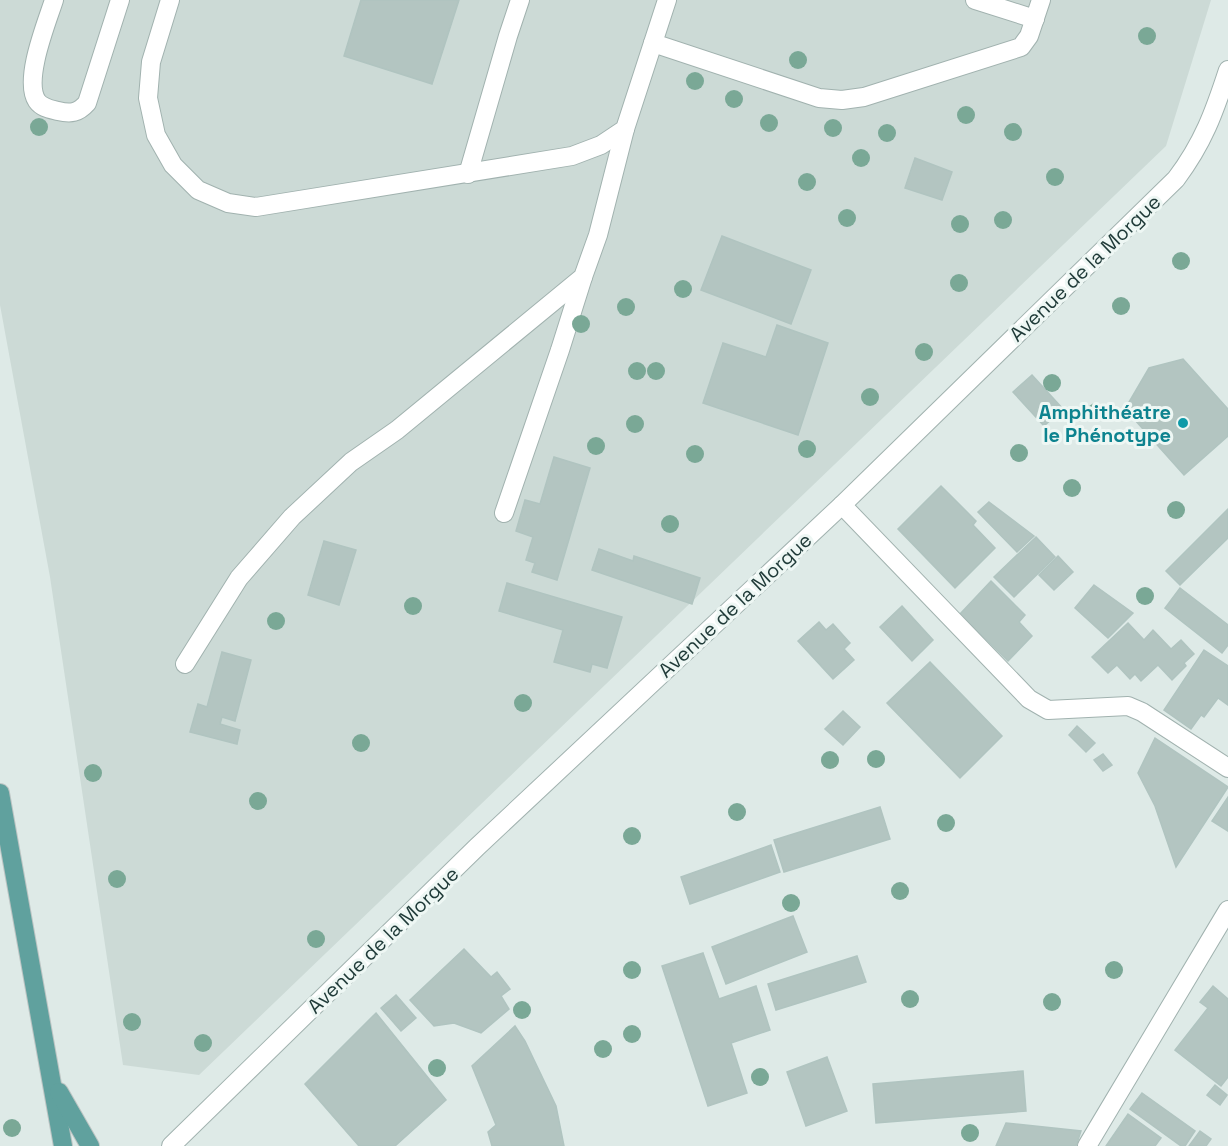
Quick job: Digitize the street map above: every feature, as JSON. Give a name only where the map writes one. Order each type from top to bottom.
[{"type":"main road","points":[[0,792],[63,1146]]},
{"type":"main road","points":[[52,1080],[90,1146]]},
{"type":"street","points":[[54,0],[35,60],[34,94],[43,107],[69,114],[81,109],[87,103],[120,0]]},
{"type":"street","points":[[170,0],[151,62],[148,98],[156,135],[173,165],[198,190],[228,203],[256,207],[572,156],[601,146],[625,129]]},
{"type":"street","points":[[468,174],[520,0]]},
{"type":"street","points":[[504,513],[601,224],[625,129],[667,0]]},
{"type":"street","points":[[975,0],[1035,20]]},
{"type":"street","points":[[653,43],[819,98],[842,100],[864,97],[1022,47],[1029,36],[1041,0]]},
{"type":"street","name":"Avenue de la Morgue","points":[[171,1146],[477,847],[842,505],[1176,179],[1194,154],[1203,136],[1228,70]]},
{"type":"street","points":[[185,664],[239,578],[292,517],[351,462],[413,417],[583,277]]},
{"type":"street","points":[[842,505],[1029,699],[1048,710],[1128,706],[1142,712],[1228,768]]},
{"type":"street","points":[[1087,1146],[1228,910]]},
{"type":"street","name":"Avenue de la Morgue","points":[[191,1146],[206,1114]]},
{"type":"shaded area","points":[[0,0],[1211,0],[1166,146],[199,1075],[123,1065],[50,577],[0,305]]},
{"type":"building","points":[[361,0],[459,0],[432,84],[344,56]]},
{"type":"building","points":[[915,158],[952,172],[942,200],[905,188]]},
{"type":"building","points":[[722,236],[811,270],[791,324],[701,290]]},
{"type":"building","points":[[777,325],[828,343],[798,435],[703,403],[723,343],[766,357]]},
{"type":"building","name":"Amphithéatre le Phénotype","points":[[1183,359],[1228,409],[1228,436],[1184,475],[1125,409],[1149,368]]},
{"type":"building","points":[[1032,375],[1063,409],[1044,426],[1013,392]]},
{"type":"building","points":[[554,457],[590,468],[557,580],[532,572],[535,563],[526,560],[533,537],[516,531],[525,500],[540,504]]},
{"type":"building","points":[[941,486],[976,521],[973,525],[995,548],[955,588],[898,529]]},
{"type":"building","points":[[989,502],[1034,536],[1017,552],[978,512]]},
{"type":"building","points":[[1228,509],[1228,538],[1180,585],[1166,571]]},
{"type":"building","points":[[1036,537],[1055,557],[1014,597],[994,577]]},
{"type":"building","points":[[324,541],[356,550],[339,605],[308,595]]},
{"type":"building","points":[[599,549],[633,561],[634,556],[700,578],[692,604],[592,570]]},
{"type":"building","points":[[1058,556],[1073,572],[1054,590],[1039,575]]},
{"type":"building","points":[[991,581],[1025,615],[1019,622],[1032,636],[1008,661],[960,614]]},
{"type":"building","points":[[507,583],[622,617],[607,668],[592,664],[590,672],[554,662],[563,630],[499,611]]},
{"type":"building","points":[[1094,585],[1133,613],[1108,638],[1075,608]]},
{"type":"building","points":[[1180,588],[1228,625],[1228,645],[1222,653],[1165,608]]},
{"type":"building","points":[[902,606],[933,640],[912,661],[880,627]]},
{"type":"building","points":[[819,622],[826,630],[833,624],[850,643],[844,649],[854,660],[833,679],[798,641]]},
{"type":"building","points":[[1128,623],[1144,640],[1153,630],[1171,649],[1181,640],[1194,654],[1184,663],[1186,666],[1172,680],[1158,665],[1141,681],[1135,674],[1130,679],[1117,665],[1108,673],[1092,657]]},
{"type":"building","points":[[1204,650],[1228,666],[1228,705],[1218,698],[1204,717],[1201,715],[1191,729],[1164,710]]},
{"type":"building","points":[[222,652],[251,660],[235,721],[222,717],[220,724],[240,730],[237,744],[190,732],[198,704],[207,707]]},
{"type":"building","points":[[930,662],[1002,736],[960,778],[887,703]]},
{"type":"building","points":[[843,711],[860,727],[843,745],[825,729]]},
{"type":"building","points":[[1077,726],[1095,743],[1086,752],[1069,735]]},
{"type":"building","points":[[1155,738],[1228,787],[1176,867],[1155,806],[1138,773]]},
{"type":"building","points":[[1103,754],[1112,765],[1103,771],[1094,760]]},
{"type":"building","points":[[1228,797],[1228,831],[1212,821]]},
{"type":"building","points":[[880,807],[890,839],[784,872],[774,840]]},
{"type":"building","points":[[771,845],[780,872],[690,904],[681,877]]},
{"type":"building","points":[[793,916],[807,952],[726,984],[712,947]]},
{"type":"building","points":[[464,949],[491,977],[497,972],[510,989],[501,996],[509,1009],[481,1033],[454,1023],[434,1026],[410,1000]]},
{"type":"building","points":[[703,953],[719,999],[756,986],[770,1030],[731,1043],[747,1093],[708,1106],[662,966]]},
{"type":"building","points":[[857,956],[866,982],[776,1010],[768,984]]},
{"type":"building","points":[[1213,986],[1228,999],[1228,1077],[1221,1086],[1175,1050],[1208,1008],[1200,1002]]},
{"type":"building","points":[[396,995],[416,1018],[401,1031],[381,1008]]},
{"type":"building","points":[[376,1013],[446,1100],[395,1146],[359,1146],[305,1084]]},
{"type":"building","points":[[515,1026],[525,1041],[556,1106],[564,1146],[492,1146],[488,1132],[496,1125],[472,1066]]},
{"type":"building","points":[[827,1057],[847,1111],[806,1126],[787,1072]]},
{"type":"building","points":[[1023,1071],[1026,1111],[876,1123],[873,1084]]},
{"type":"building","points":[[1215,1085],[1227,1095],[1220,1105],[1207,1095]]},
{"type":"building","points":[[1142,1093],[1195,1131],[1185,1146],[1181,1146],[1130,1109]]},
{"type":"building","points":[[1128,1114],[1161,1138],[1155,1146],[1106,1146]]},
{"type":"building","points":[[1006,1123],[1081,1131],[1076,1146],[996,1146]]},
{"type":"building","points":[[1200,1131],[1211,1139],[1206,1146],[1189,1146]]},
{"type":"place","name":"Amphithéatre le Phénotype","points":[[1183,423]]}]
